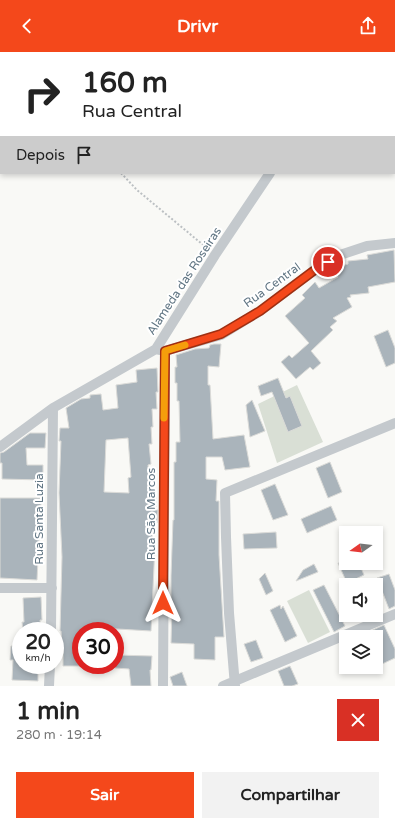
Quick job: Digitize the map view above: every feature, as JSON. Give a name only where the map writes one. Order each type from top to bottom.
[{"type":"street","name":"Alameda das Roseiras","points":[[0,447],[53,408],[161,350],[215,255],[269,174]]},
{"type":"street","name":"Rua Central","points":[[161,350],[221,334],[260,311],[316,269],[340,254],[367,246],[395,243]]},
{"type":"street","name":"Rua São Marcos","points":[[161,350],[163,686]]},
{"type":"street","name":"Rua Santa Luzia","points":[[51,622],[53,408]]},
{"type":"street","points":[[235,683],[229,613],[225,493],[395,423]]},
{"type":"street","points":[[0,588],[52,588]]},
{"type":"street","points":[[223,686],[235,683],[395,614]]},
{"type":"street","points":[[49,686],[50,674]]},
{"type":"path","points":[[122,174],[137,190],[215,255]]},
{"type":"shaded area","points":[[297,385],[323,442],[277,463],[258,404]]},
{"type":"shaded area","points":[[309,590],[330,632],[308,643],[287,601]]},
{"type":"building","points":[[394,250],[395,282],[368,287],[369,293],[350,295],[351,297],[347,298],[352,307],[333,318],[337,321],[330,327],[333,330],[311,351],[321,363],[313,370],[310,367],[296,379],[281,362],[289,355],[292,358],[309,343],[285,316],[305,298],[302,295],[315,282],[319,288],[338,277],[334,268],[348,264],[348,261],[368,259],[367,255]]},
{"type":"building","points":[[388,330],[395,348],[395,363],[386,367],[374,336]]},
{"type":"building","points":[[221,344],[219,367],[208,366],[208,385],[210,385],[213,439],[244,435],[250,467],[225,470],[222,457],[206,457],[206,479],[217,480],[216,501],[219,501],[219,555],[224,637],[215,637],[215,660],[194,659],[194,644],[171,643],[174,462],[176,462],[176,442],[180,442],[179,401],[177,401],[177,383],[175,383],[175,367],[177,367],[176,355],[195,349],[209,348],[210,345]]},
{"type":"building","points":[[157,368],[157,409],[152,409],[152,444],[149,444],[151,464],[148,465],[150,494],[156,495],[156,510],[158,510],[157,523],[153,523],[152,545],[155,545],[151,631],[124,629],[124,622],[72,622],[72,666],[64,666],[64,622],[60,622],[62,557],[59,493],[60,428],[69,428],[66,408],[81,399],[90,398],[90,395],[101,394],[103,410],[118,408],[116,385],[137,382],[136,370]],"holes":[[[128,438],[131,477],[128,478],[129,493],[104,492],[106,440]]]},
{"type":"building","points":[[278,378],[286,398],[290,396],[302,426],[288,432],[272,392],[261,396],[258,386]]},
{"type":"building","points":[[252,400],[265,431],[250,437],[246,405]]},
{"type":"building","points":[[30,433],[46,433],[45,448],[26,448],[27,465],[43,465],[43,480],[2,479],[2,463],[0,463],[0,453],[4,452]]},
{"type":"building","points":[[330,462],[342,492],[328,498],[316,468]]},
{"type":"building","points":[[275,484],[288,515],[273,520],[261,490]]},
{"type":"building","points":[[0,498],[41,498],[41,513],[38,513],[39,539],[37,580],[0,578]]},
{"type":"building","points":[[331,506],[337,520],[307,533],[301,519]]},
{"type":"building","points":[[276,532],[277,548],[244,549],[243,534]]},
{"type":"building","points":[[314,564],[318,572],[296,581],[303,570]]},
{"type":"building","points":[[341,570],[362,570],[364,575],[358,578],[345,578]]},
{"type":"building","points":[[265,573],[273,591],[266,595],[259,579]]},
{"type":"building","points":[[389,574],[395,590],[395,606],[389,609],[383,594],[383,578],[377,578]]},
{"type":"building","points":[[324,585],[339,614],[339,622],[343,622],[345,626],[334,632],[313,590]]},
{"type":"building","points":[[41,597],[42,620],[40,620],[40,622],[24,622],[23,598]]},
{"type":"building","points":[[280,605],[281,609],[283,606],[297,636],[285,642],[270,610]]},
{"type":"building","points":[[384,625],[395,649],[395,658],[383,664],[383,630],[373,630]]},
{"type":"building","points":[[256,640],[263,658],[251,662],[244,644]]},
{"type":"building","points":[[11,646],[12,646],[12,660],[10,660]]},
{"type":"building","points":[[124,655],[152,656],[150,670],[151,686],[131,686],[129,669],[124,669]]},
{"type":"building","points":[[290,666],[298,684],[284,686],[278,671]]},
{"type":"building","points":[[182,672],[187,686],[173,686],[170,677]]},
{"type":"building","points":[[12,674],[38,674],[38,681],[12,680]]},
{"type":"slow traffic","points":[[164,418],[165,351],[185,345]]},
{"type":"route","points":[[163,603],[165,351],[221,334],[260,311],[316,269],[328,262]]}]
